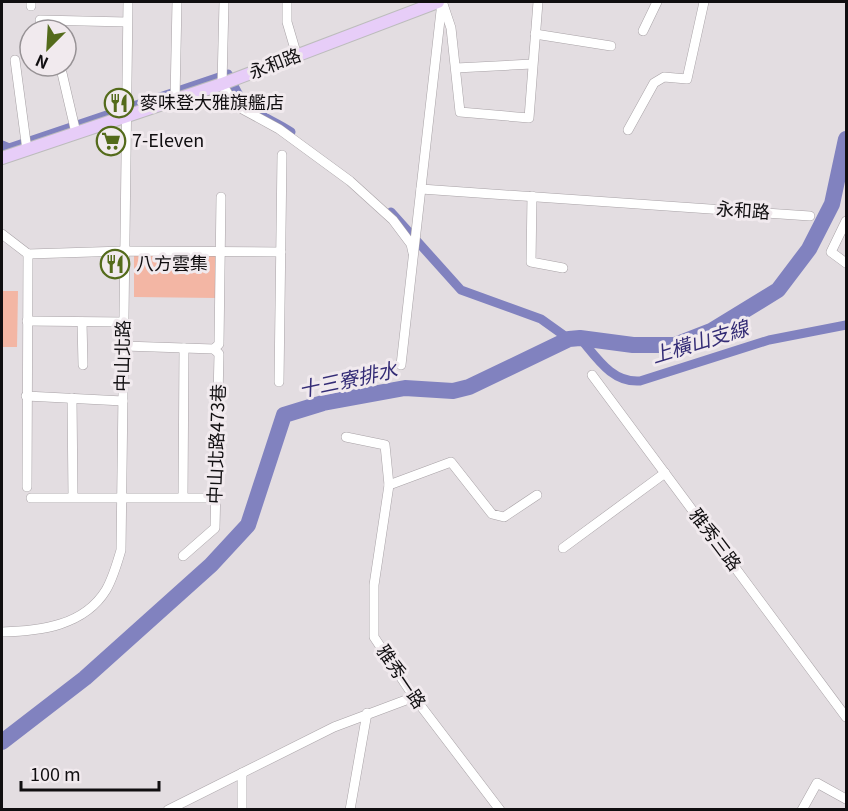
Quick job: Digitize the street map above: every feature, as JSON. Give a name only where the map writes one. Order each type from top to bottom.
[{"type":"main road","name":"永和路","points":[[2,158],[222,84],[441,2]]},
{"type":"street","name":"中山北路","points":[[2,632],[30,632],[67,623],[89,609],[105,591],[121,550],[128,2]]},
{"type":"street","points":[[175,99],[177,2]]},
{"type":"street","points":[[224,2],[222,84],[234,105],[279,129],[350,182],[393,219],[411,244],[414,255]]},
{"type":"street","points":[[288,2],[287,22],[297,56]]},
{"type":"street","points":[[441,2],[451,28],[460,112],[529,118],[538,2]]},
{"type":"street","points":[[401,365],[441,2]]},
{"type":"street","points":[[643,31],[657,2]]},
{"type":"street","points":[[628,130],[654,83],[664,77],[687,79],[704,2]]},
{"type":"street","points":[[78,21],[127,22]]},
{"type":"street","points":[[535,34],[611,46]]},
{"type":"street","points":[[15,60],[27,149]]},
{"type":"street","points":[[456,69],[532,64]]},
{"type":"street","points":[[63,78],[76,133]]},
{"type":"street","points":[[279,382],[282,155]]},
{"type":"street","name":"永和路","points":[[421,189],[810,216]]},
{"type":"street","points":[[532,196],[531,262],[563,268]]},
{"type":"street","name":"中山北路473巷","points":[[183,556],[215,528],[219,354],[214,349],[219,344],[220,197]]},
{"type":"street","points":[[846,220],[831,252],[846,263]]},
{"type":"street","points":[[2,234],[28,254],[124,251],[281,252]]},
{"type":"street","points":[[27,487],[28,254]]},
{"type":"street","points":[[27,321],[123,322]]},
{"type":"street","points":[[82,321],[83,365]]},
{"type":"street","points":[[124,346],[214,349]]},
{"type":"street","name":"中山北路473巷","points":[[183,497],[184,348]]},
{"type":"street","name":"雅秀三路","points":[[592,375],[842,703],[846,717]]},
{"type":"street","points":[[26,396],[123,401]]},
{"type":"street","points":[[72,398],[73,497]]},
{"type":"street","name":"雅秀一路","points":[[346,437],[385,445],[389,485],[374,585],[374,637],[414,697],[500,810]]},
{"type":"street","points":[[389,485],[451,462],[492,514],[504,517],[537,495]]},
{"type":"street","points":[[563,548],[665,473]]},
{"type":"street","points":[[30,498],[122,496],[215,498]]},
{"type":"street","points":[[168,810],[334,727],[414,697]]},
{"type":"street","points":[[350,810],[367,713]]},
{"type":"street","points":[[242,772],[242,810]]},
{"type":"street","points":[[802,810],[817,783],[846,799]]},
{"type":"shaded area","points":[[134,255],[216,256],[216,298],[134,297]]},
{"type":"shaded area","points":[[2,291],[18,291],[17,347],[2,347]]},
{"type":"waterway","points":[[2,145],[9,148],[228,74],[247,105],[291,132]]},
{"type":"waterway","name":"十三寮排水","points":[[2,742],[85,678],[211,565],[248,525],[284,415],[323,403],[405,388],[453,391],[469,387],[569,339],[580,338],[633,345],[675,345],[711,331],[778,290],[809,249],[832,204],[846,139]]},
{"type":"waterway","points":[[391,212],[461,290],[541,319],[569,339]]},
{"type":"waterway","name":"上橫山支線","points":[[580,338],[613,374],[630,381],[640,381],[769,340],[846,325]]},
{"type":"place","name":"麥味登大雅旗艦店","points":[[119,103]]},
{"type":"place","name":"7-Eleven","points":[[111,141]]},
{"type":"place","name":"八方雲集","points":[[115,264]]}]
